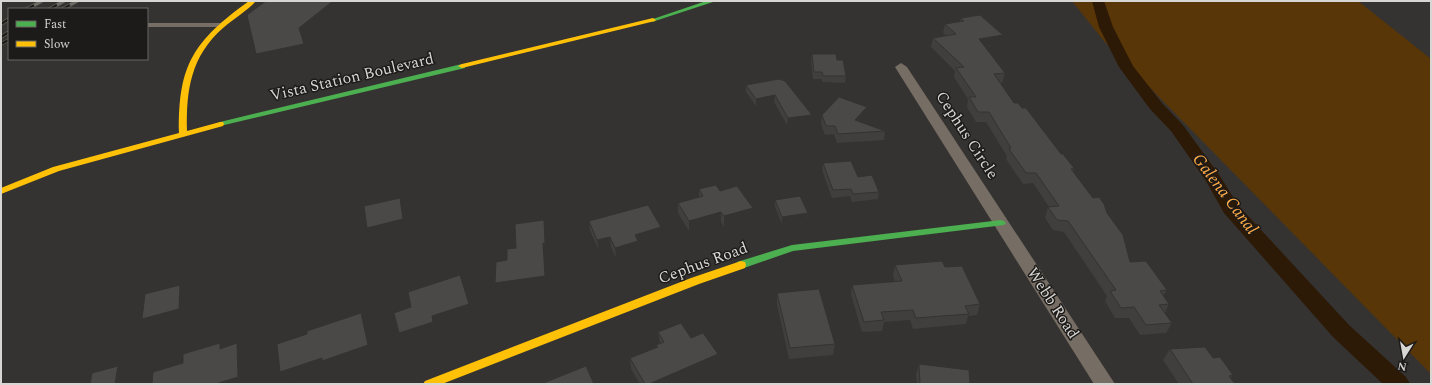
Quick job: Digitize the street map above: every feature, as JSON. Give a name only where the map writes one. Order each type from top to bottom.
[{"type":"street","points":[[182,133],[182,117],[187,78],[197,53],[222,25],[252,1]]},
{"type":"street","name":"Vista Station Boulevard","points":[[1,191],[56,169],[182,133],[644,23],[713,1]]},
{"type":"street","name":"Cephus Circle","points":[[901,67],[1001,223]]},
{"type":"street","name":"Cephus Road","points":[[429,384],[696,281],[792,248],[1001,223]]},
{"type":"street","name":"Webb Road","points":[[1001,223],[1105,384]]},
{"type":"lane","points":[[148,25],[222,25]]},
{"type":"shaded area","points":[[1072,1],[1358,1],[1431,59],[1431,374],[1104,41]]},
{"type":"building","points":[[266,1],[333,1],[299,28],[304,44],[256,54],[247,15]]},
{"type":"building","points":[[980,15],[1003,35],[979,39],[1005,73],[994,74],[1014,103],[1018,103],[1022,108],[1026,108],[1061,154],[1063,154],[1074,168],[1071,169],[1093,198],[1099,197],[1104,204],[1107,213],[1123,235],[1130,262],[1146,261],[1167,290],[1160,291],[1169,304],[1159,305],[1172,323],[1146,325],[1134,307],[1121,308],[1110,291],[1116,290],[1068,221],[1057,220],[1048,207],[1059,206],[1036,173],[1026,173],[1009,149],[1011,148],[989,112],[978,112],[969,97],[976,97],[956,68],[964,67],[933,38],[956,34],[945,24],[964,21],[961,18]]},
{"type":"building","points":[[812,54],[836,54],[837,60],[843,60],[846,76],[823,76],[822,72],[814,72]]},
{"type":"building","points":[[779,79],[785,81],[812,115],[788,118],[775,95],[756,99],[746,85]]},
{"type":"building","points":[[839,97],[867,107],[855,120],[885,131],[838,134],[835,126],[826,126],[822,115]]},
{"type":"building","points":[[851,161],[858,177],[872,175],[879,192],[853,194],[851,189],[833,190],[823,163]]},
{"type":"building","points":[[716,185],[720,191],[737,186],[753,208],[724,216],[721,212],[689,221],[678,203],[703,196],[699,189]]},
{"type":"building","points":[[800,196],[808,213],[782,217],[775,200]]},
{"type":"building","points":[[400,198],[403,219],[367,228],[364,206]]},
{"type":"building","points":[[648,205],[661,227],[635,235],[638,241],[615,248],[610,237],[597,240],[589,221]]},
{"type":"building","points":[[544,220],[545,243],[543,243],[545,276],[495,283],[496,262],[507,260],[507,249],[516,248],[515,224]]},
{"type":"building","points":[[942,261],[945,267],[962,266],[980,304],[965,306],[969,314],[916,318],[913,310],[881,312],[884,320],[864,322],[852,285],[902,281],[895,265]]},
{"type":"building","points":[[460,275],[469,304],[432,316],[433,322],[399,333],[394,313],[411,307],[408,292]]},
{"type":"building","points":[[180,285],[179,309],[142,319],[145,294]]},
{"type":"building","points":[[819,289],[835,344],[790,348],[777,293]]},
{"type":"building","points":[[361,313],[368,345],[322,361],[322,358],[280,372],[277,344],[307,334],[307,331]]},
{"type":"building","points":[[681,323],[691,338],[703,333],[718,354],[649,384],[645,384],[630,358],[658,347],[656,345],[664,342],[658,332]]},
{"type":"building","points":[[220,343],[220,349],[237,343],[238,377],[215,384],[152,384],[153,372],[183,363],[183,354]]},
{"type":"building","points":[[1205,347],[1213,358],[1220,357],[1233,375],[1229,376],[1235,384],[1193,384],[1170,349]]},
{"type":"building","points":[[919,364],[969,370],[970,384],[920,384]]},
{"type":"building","points":[[118,366],[115,384],[90,384],[92,373]]},
{"type":"building","points":[[586,366],[594,384],[541,384]]},
{"type":"waterway","name":"Galena Canal","points":[[1098,1],[1106,27],[1126,67],[1156,106],[1177,128],[1214,180],[1231,209],[1341,331],[1398,384]]},
{"type":"railway","points":[[29,8],[42,1]]},
{"type":"railway","points":[[52,8],[64,1]]},
{"type":"railway","points":[[65,8],[77,1]]},
{"type":"railway","points":[[1,24],[8,20]]},
{"type":"railway","points":[[1,37],[8,33]]},
{"type":"railway","points":[[1,44],[8,40]]},
{"type":"traffic: fast","points":[[653,20],[713,1]]},
{"type":"traffic: fast","points":[[220,124],[462,66]]},
{"type":"traffic: fast","points":[[741,265],[792,248],[1001,223]]},
{"type":"traffic: slow","points":[[183,133],[185,89],[189,71],[196,56],[219,28],[253,1]]},
{"type":"traffic: slow","points":[[462,66],[653,20]]},
{"type":"traffic: slow","points":[[1,191],[56,169],[220,124]]},
{"type":"traffic: slow","points":[[429,384],[695,281],[741,265]]}]
